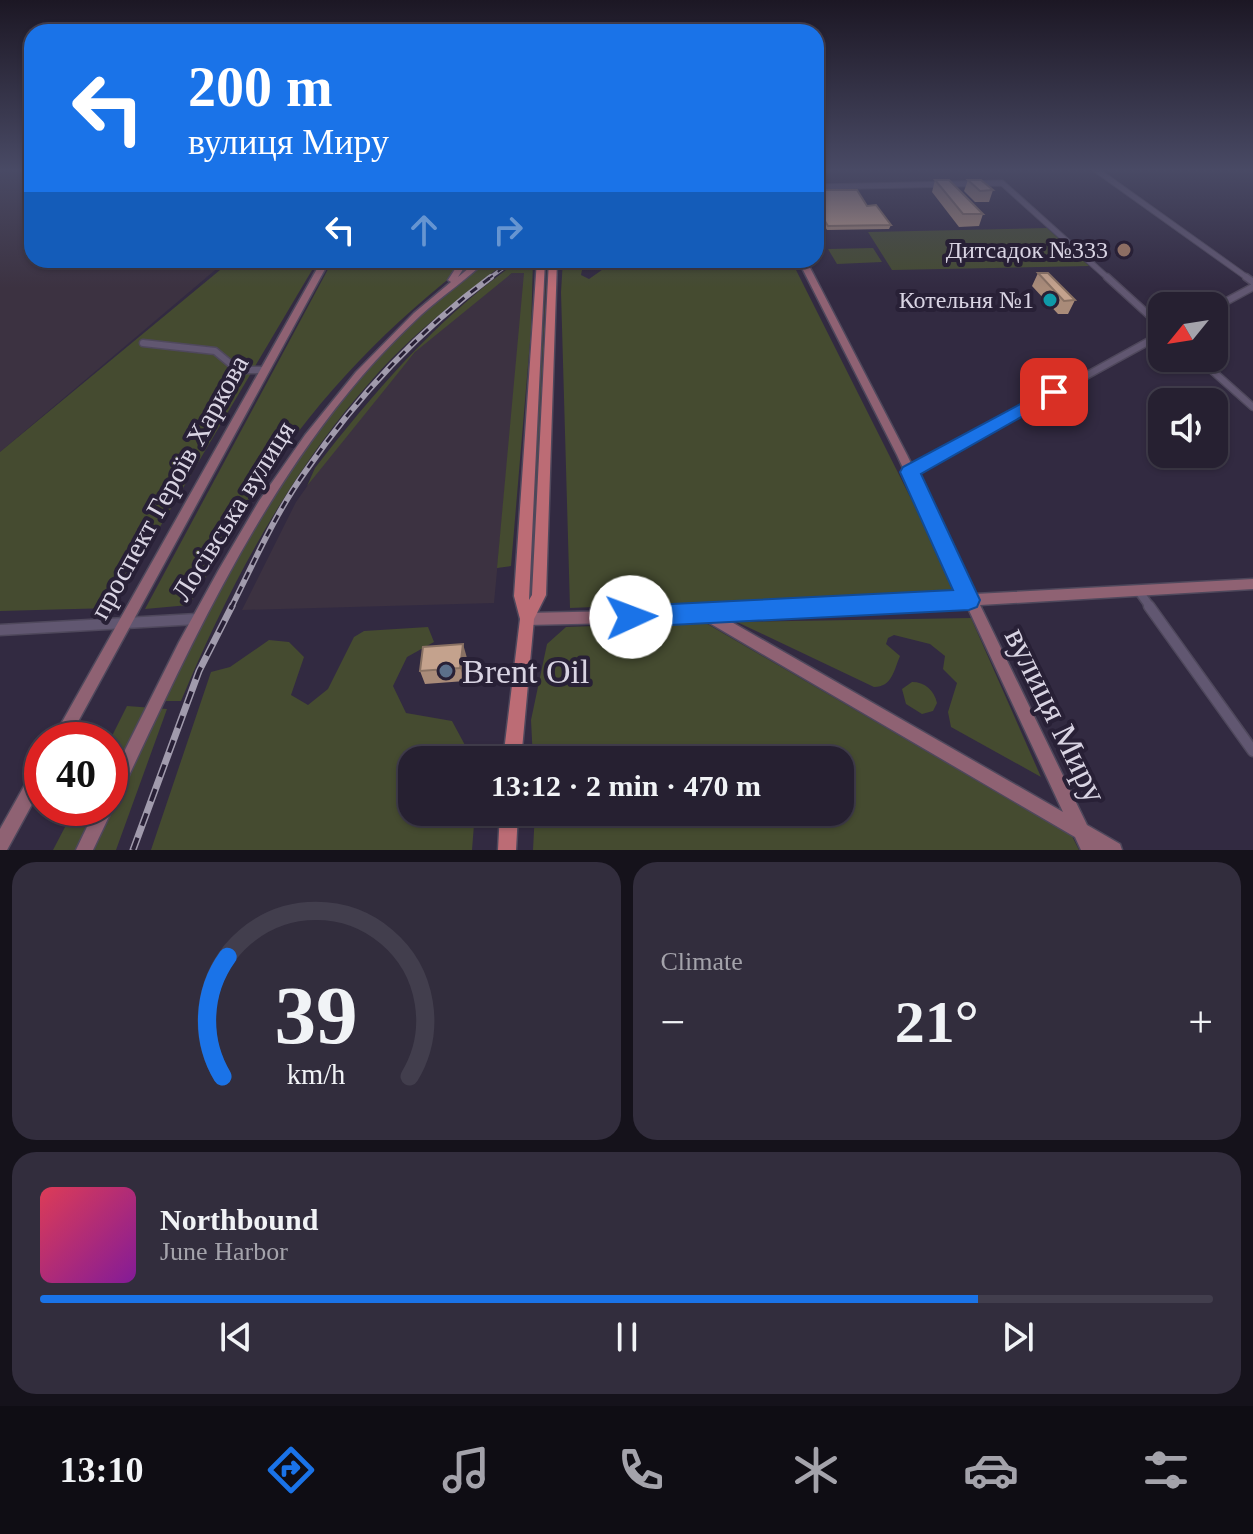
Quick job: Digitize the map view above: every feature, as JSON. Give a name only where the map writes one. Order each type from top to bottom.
[{"type":"main road","points":[[513,746],[527,619],[539,595],[545,285],[542,268]]},
{"type":"main road","points":[[527,619],[521,596],[545,285],[550,268]]},
{"type":"main road","points":[[507,850],[508,826]]},
{"type":"street","points":[[1031,209],[1148,314]]},
{"type":"street","points":[[1149,209],[1253,285],[1228,300]]},
{"type":"street","name":"проспект Героїв Харкова","points":[[70,722],[322,268]]},
{"type":"street","points":[[449,285],[460,268]]},
{"type":"street","points":[[449,285],[472,268]]},
{"type":"street","name":"вулиця Миру","points":[[806,268],[910,472],[1090,850]]},
{"type":"street","name":"Лосівська вулиця","points":[[128,760],[197,619],[250,523],[298,448],[349,383],[449,285]]},
{"type":"street","points":[[910,472],[1148,342]]},
{"type":"street","points":[[143,343],[215,351],[222,354],[232,368],[240,371],[266,370]]},
{"type":"street","points":[[1214,372],[1253,407]]},
{"type":"street","points":[[527,619],[708,615],[1253,584]]},
{"type":"street","points":[[1137,589],[1253,751]]},
{"type":"street","points":[[708,615],[1114,850]]},
{"type":"street","points":[[0,630],[197,619]]},
{"type":"street","points":[[0,845],[24,803]]},
{"type":"street","points":[[84,850],[96,826]]},
{"type":"shaded area","points":[[0,209],[24,209],[24,268],[218,268],[0,452]]},
{"type":"shaded area","points":[[512,273],[525,273],[494,603],[242,610],[296,502],[349,427],[433,332]]},
{"type":"green space","points":[[1047,228],[1089,266],[892,270],[868,232]]},
{"type":"green space","points":[[873,248],[882,262],[837,264],[828,249]]},
{"type":"green space","points":[[313,268],[112,608],[0,611],[0,452],[220,270]]},
{"type":"green space","points":[[329,268],[463,268],[386,334],[333,389],[264,480],[189,605],[145,609]]},
{"type":"green space","points":[[475,268],[499,268],[403,347],[341,417],[313,454],[263,533],[219,616],[181,701],[165,701],[193,635],[307,437],[389,345],[440,296]]},
{"type":"green space","points":[[509,268],[533,268],[531,330],[511,566],[497,568],[524,273],[512,273],[415,352],[307,486],[315,468],[410,356]]},
{"type":"green space","points":[[547,268],[547,268],[532,590],[528,590]]},
{"type":"green space","points":[[562,268],[582,268],[581,275],[589,279],[605,268],[795,268],[958,592],[570,608]]},
{"type":"green space","points":[[971,618],[1041,777],[951,727],[948,712],[957,683],[943,669],[945,656],[930,644],[894,635],[888,638],[886,644],[900,656],[889,681],[874,687],[737,622]]},
{"type":"green space","points":[[704,622],[1072,836],[1079,850],[533,850],[534,826],[854,826],[854,746],[532,746],[531,720],[547,644],[566,627]]},
{"type":"green space","points":[[428,627],[434,642],[407,657],[393,686],[406,713],[452,721],[465,746],[398,746],[398,826],[474,826],[472,850],[151,850],[211,672],[230,667],[269,640],[289,642],[304,657],[291,695],[308,705],[328,689],[354,637],[364,631]]},
{"type":"green space","points":[[912,682],[921,683],[931,691],[937,703],[933,711],[922,714],[906,704],[902,689]]},
{"type":"green space","points":[[127,706],[167,709],[128,817],[128,722],[119,722]]},
{"type":"green space","points":[[66,826],[125,826],[116,850],[53,850]]},
{"type":"building","points":[[824,209],[879,209],[891,225],[828,226],[824,220]]},
{"type":"building","points":[[959,209],[978,209],[983,214],[963,214]]},
{"type":"building","points":[[1038,273],[1048,273],[1075,300],[1064,301]]},
{"type":"building","points":[[463,644],[460,668],[420,671],[423,647]]},
{"type":"railway","points":[[488,279],[503,268]]},
{"type":"railway","points":[[231,607],[284,504],[345,418],[414,343],[491,277]]},
{"type":"railway","points":[[133,850],[199,671],[231,607]]},
{"type":"place","name":"Дитсадок №333","points":[[1124,250]]},
{"type":"place","name":"Котельня №1","points":[[1050,300]]},
{"type":"place","name":"Brent Oil","points":[[446,671]]},
{"type":"route","points":[[631,617],[969,600],[910,472],[1054,392]]}]
